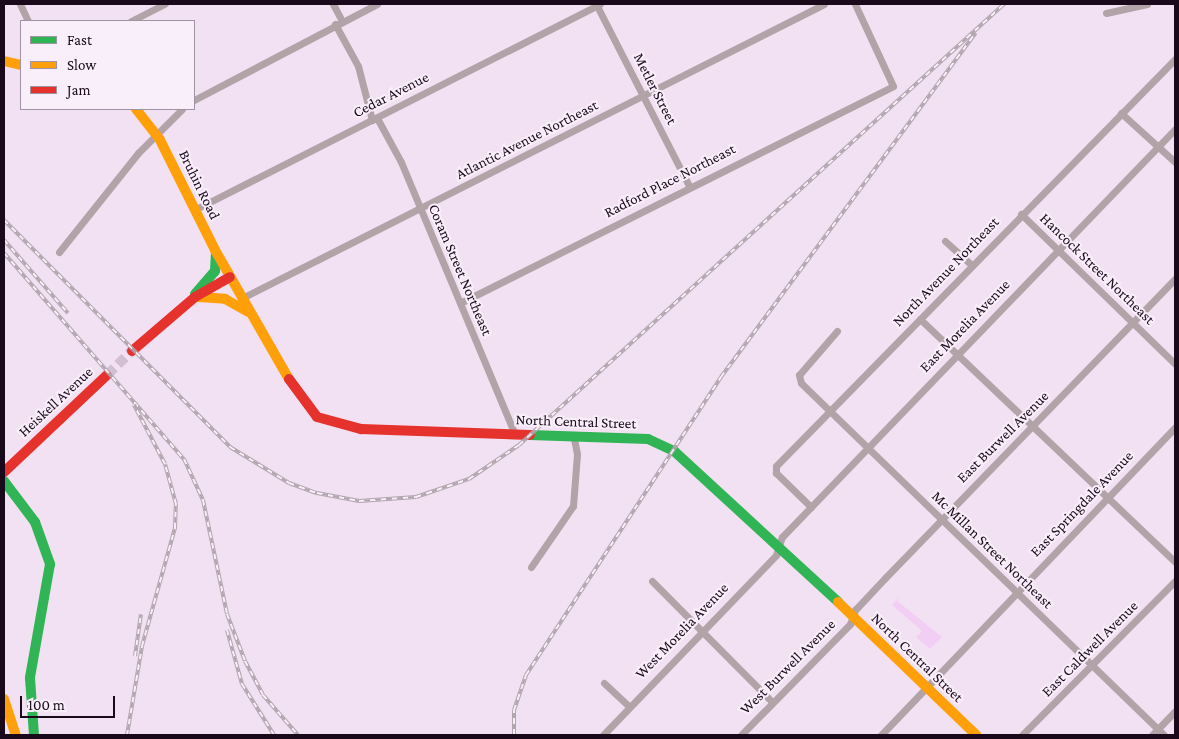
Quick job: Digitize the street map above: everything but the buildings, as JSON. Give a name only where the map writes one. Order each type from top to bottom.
[{"type":"main road","points":[[4,61],[20,65]]},
{"type":"main road","name":"Bruhin Road","points":[[137,110],[156,133],[230,277]]},
{"type":"main road","points":[[193,299],[215,271],[215,250]]},
{"type":"main road","points":[[132,351],[193,299],[230,277]]},
{"type":"main road","name":"North Central Street","points":[[230,277],[303,404],[324,421],[362,429],[515,434],[574,439],[648,439],[674,451],[780,545],[976,735]]},
{"type":"main road","points":[[193,299],[225,299],[252,315]]},
{"type":"main road","name":"Heiskell Avenue","points":[[4,472],[107,375]]},
{"type":"main road","points":[[4,481],[35,522],[50,564],[30,678],[34,735]]},
{"type":"main road","points":[[4,699],[16,735]]},
{"type":"street","points":[[20,4],[28,20]]},
{"type":"street","points":[[133,20],[165,4]]},
{"type":"street","name":"Coram Street Northeast","points":[[333,4],[339,23],[358,66],[374,119],[402,162],[420,211],[515,434]]},
{"type":"street","points":[[195,99],[377,4]]},
{"type":"street","name":"Metler Street","points":[[598,4],[689,186]]},
{"type":"street","name":"Cedar Avenue","points":[[194,210],[598,4]]},
{"type":"street","name":"Atlantic Avenue Northeast","points":[[242,298],[420,211],[824,4]]},
{"type":"street","name":"Radford Place Northeast","points":[[460,304],[689,186],[893,86],[855,4]]},
{"type":"street","points":[[1106,13],[1147,4]]},
{"type":"street","name":"North Avenue Northeast","points":[[811,507],[775,470],[920,318],[1175,58]]},
{"type":"street","points":[[59,252],[156,133],[181,110]]},
{"type":"street","points":[[1121,113],[1175,162]]},
{"type":"street","name":"East Morelia Avenue","points":[[780,545],[811,507],[1175,129]]},
{"type":"street","name":"Hancock Street Northeast","points":[[1021,214],[1175,364]]},
{"type":"street","points":[[945,241],[972,265]]},
{"type":"street","name":"East Burwell Avenue","points":[[853,617],[940,520],[1175,279]]},
{"type":"street","points":[[920,318],[1175,562]]},
{"type":"street","name":"Mc Millan Street Northeast","points":[[837,332],[799,375],[801,384],[1164,735]]},
{"type":"street","name":"East Springdale Avenue","points":[[881,735],[1175,427]]},
{"type":"street","points":[[531,566],[573,506],[577,454],[574,439]]},
{"type":"street","name":"West Morelia Avenue","points":[[602,735],[701,629],[776,555],[780,545]]},
{"type":"street","points":[[652,581],[772,702]]},
{"type":"street","name":"East Caldwell Avenue","points":[[1022,735],[1093,667],[1175,581]]},
{"type":"street","name":"West Burwell Avenue","points":[[741,735],[853,617]]},
{"type":"street","points":[[604,683],[630,706]]},
{"type":"street","points":[[1152,735],[1175,711]]},
{"type":"shaded area","points":[[900,596],[897,601],[942,637],[930,649],[916,637],[922,631],[892,605]]},
{"type":"tunnel","points":[[107,375],[132,351]]},
{"type":"railway","points":[[4,220],[230,447],[289,483],[317,493],[359,501],[416,497],[469,479],[519,445],[1004,4]]},
{"type":"railway","points":[[514,735],[514,710],[526,675],[721,377],[976,33]]},
{"type":"railway","points":[[4,240],[68,313]]},
{"type":"railway","points":[[4,253],[184,459],[203,500],[227,614],[245,661],[263,695],[298,735]]},
{"type":"railway","points":[[127,735],[142,646],[175,528],[176,504],[165,464],[134,405]]},
{"type":"railway","points":[[135,656],[141,614]]},
{"type":"railway","points":[[227,630],[242,684],[274,735]]},
{"type":"traffic: fast","points":[[195,294],[215,271],[216,254]]},
{"type":"traffic: fast","points":[[530,435],[648,439],[674,451],[838,602]]},
{"type":"traffic: fast","points":[[4,481],[35,522],[50,564],[30,678],[34,735]]},
{"type":"traffic: slow","points":[[4,61],[20,65]]},
{"type":"traffic: slow","points":[[137,110],[160,140],[215,250],[289,379]]},
{"type":"traffic: slow","points":[[199,297],[225,299],[248,312]]},
{"type":"traffic: slow","points":[[838,602],[976,735]]},
{"type":"traffic: slow","points":[[4,699],[16,735]]},
{"type":"traffic: jam","points":[[132,351],[195,297],[230,277]]},
{"type":"traffic: jam","points":[[4,472],[107,375]]},
{"type":"traffic: jam","points":[[289,379],[317,417],[361,429],[530,435]]}]
